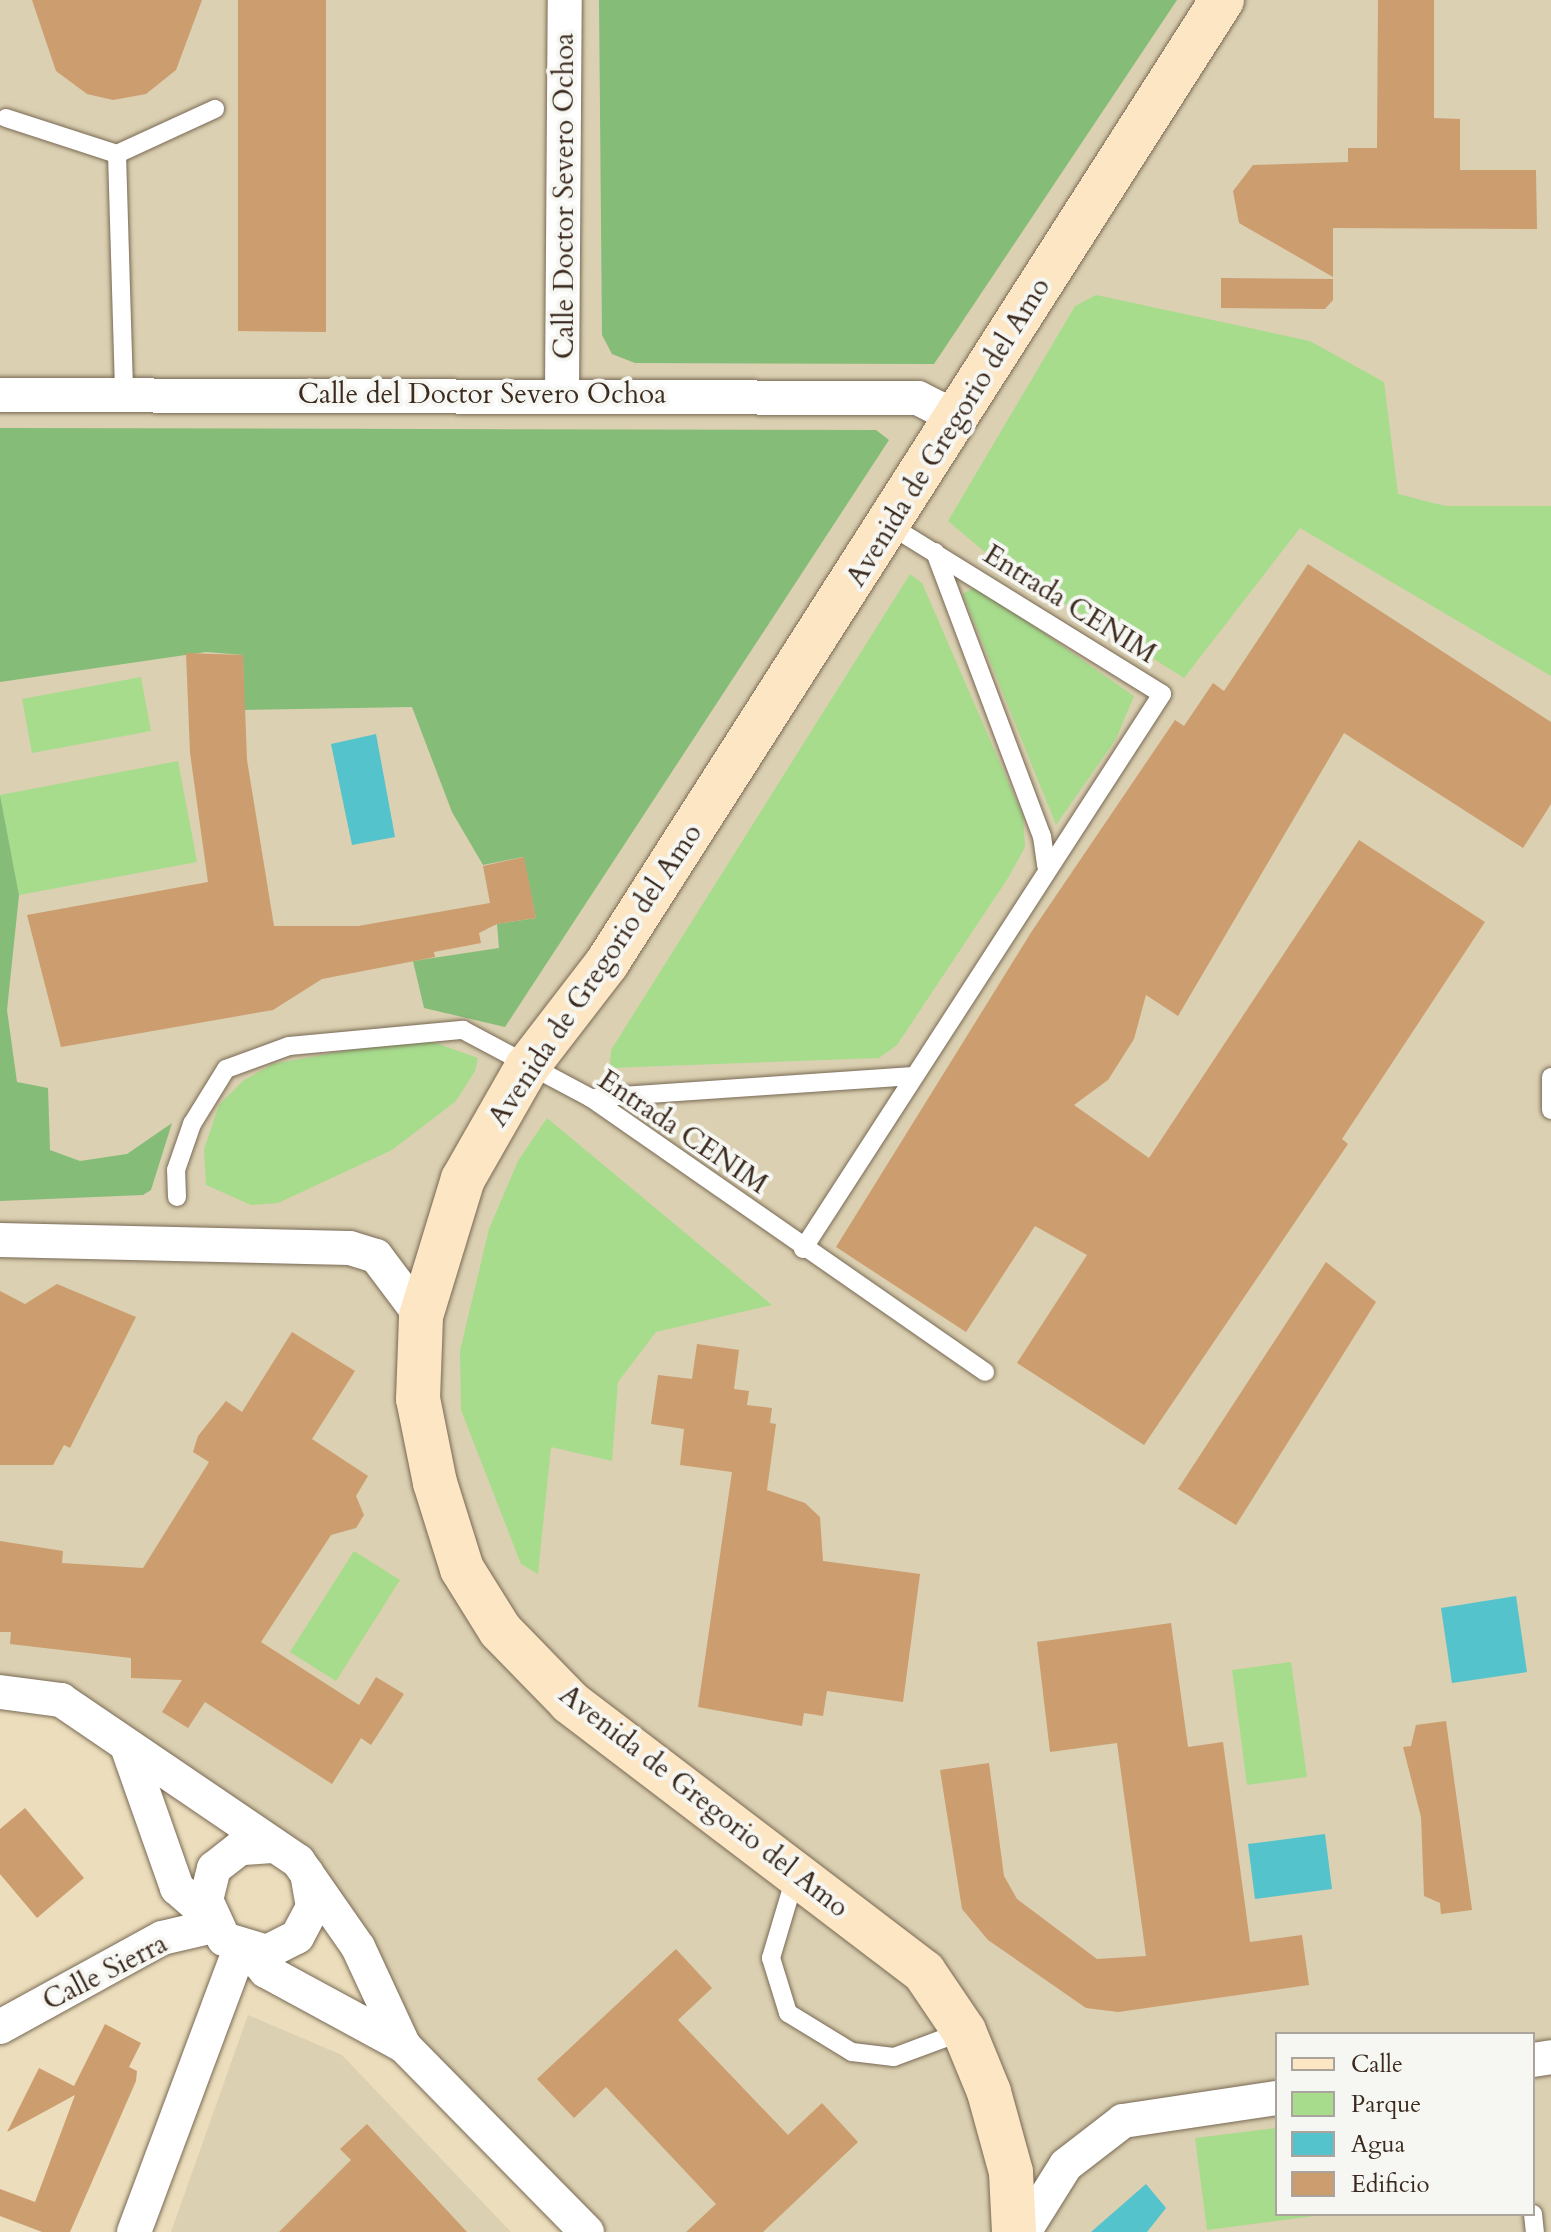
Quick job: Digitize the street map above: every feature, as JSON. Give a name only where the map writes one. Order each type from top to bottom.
[{"type":"street","name":"Calle Doctor Severo Ochoa","points":[[562,392],[565,0]]},
{"type":"street","name":"Avenida de Gregorio del Amo","points":[[1014,2232],[1011,2172],[964,2031],[924,1972],[797,1872],[570,1702],[500,1630],[462,1569],[435,1483],[418,1399],[421,1316],[463,1179],[527,1067],[607,963],[1222,0]]},
{"type":"street","name":"Calle del Doctor Severo Ochoa","points":[[0,395],[562,392],[918,398],[938,408],[951,428]]},
{"type":"street","points":[[0,1240],[350,1248],[376,1256],[421,1316]]},
{"type":"street","points":[[0,1692],[61,1700],[307,1873],[358,1947],[404,2046],[570,2226]]},
{"type":"street","points":[[127,1746],[177,1888],[266,1971],[404,2046]]},
{"type":"street","points":[[211,1921],[214,1868],[240,1848],[272,1846]]},
{"type":"street","points":[[245,1950],[283,1947],[297,1937],[313,1907],[307,1873]]},
{"type":"street","name":"Calle Sierra","points":[[0,2027],[162,1938],[211,1921]]},
{"type":"street","points":[[134,2232],[245,1950]]},
{"type":"street","points":[[1024,2232],[1066,2165],[1123,2121],[1275,2098]]},
{"type":"lane","points":[[6,118],[117,154],[215,109]]},
{"type":"lane","points":[[117,154],[124,394]]},
{"type":"lane","name":"Entrada CENIM","points":[[803,1249],[1046,866],[1162,694],[889,525]]},
{"type":"lane","name":"Entrada CENIM","points":[[935,552],[1042,836],[1046,866]]},
{"type":"lane","name":"Entrada CENIM","points":[[177,1197],[176,1170],[192,1124],[226,1069],[289,1046],[463,1030],[527,1067],[591,1098],[803,1249],[985,1372]]},
{"type":"lane","points":[[591,1098],[911,1076]]},
{"type":"lane","points":[[1551,1077],[1551,1110]]},
{"type":"lane","points":[[797,1872],[771,1958],[788,2013],[852,2052],[894,2057],[964,2031]]},
{"type":"shaded area","points":[[0,0],[1551,0],[1551,2232],[587,2232],[404,2046],[298,1861],[127,1746],[0,1692]]},
{"type":"shaded area","points":[[248,2015],[342,2055],[511,2232],[171,2232]]},
{"type":"green space","points":[[599,0],[1177,0],[934,364],[635,363],[612,354],[602,335]]},
{"type":"green space","points":[[1096,295],[1310,341],[1384,382],[1398,494],[1445,506],[1551,506],[1551,676],[1300,528],[1184,678],[992,558],[948,521],[1075,306]]},
{"type":"green space","points":[[0,428],[876,430],[889,440],[505,1027],[424,1008],[413,961],[499,948],[497,924],[536,918],[523,857],[483,865],[452,812],[412,707],[244,710],[243,655],[206,652],[0,682]]},
{"type":"green space","points":[[910,574],[922,583],[1023,816],[1025,847],[1008,878],[897,1045],[879,1058],[610,1068],[611,1050]]},
{"type":"green space","points":[[976,586],[1134,696],[1116,739],[1056,825],[963,594]]},
{"type":"green space","points":[[141,677],[151,731],[32,753],[22,699]]},
{"type":"green space","points":[[178,761],[197,862],[19,895],[0,795]]},
{"type":"green space","points":[[0,795],[19,895],[7,1010],[17,1082],[48,1088],[50,1150],[80,1161],[127,1154],[172,1123],[151,1190],[143,1195],[0,1201]]},
{"type":"green space","points":[[419,1037],[478,1058],[475,1071],[456,1101],[392,1150],[278,1203],[251,1205],[206,1185],[204,1149],[219,1105],[244,1080],[273,1064]]},
{"type":"green space","points":[[547,1118],[772,1305],[656,1332],[618,1382],[612,1461],[551,1447],[538,1574],[521,1564],[461,1410],[460,1351],[489,1229],[518,1161]]},
{"type":"green space","points":[[354,1551],[400,1580],[336,1681],[290,1652]]},
{"type":"green space","points":[[1291,1662],[1307,1777],[1247,1785],[1232,1670]]},
{"type":"green space","points":[[1275,2128],[1275,2216],[1315,2216],[1207,2230],[1195,2138]]},
{"type":"water","points":[[376,734],[395,837],[352,845],[331,744]]},
{"type":"water","points":[[1516,1596],[1527,1672],[1452,1683],[1441,1608]]},
{"type":"water","points":[[1325,1834],[1332,1889],[1255,1899],[1248,1844]]},
{"type":"water","points":[[1146,2184],[1166,2208],[1147,2232],[1091,2232]]},
{"type":"building","points":[[32,0],[202,0],[176,70],[146,94],[113,100],[87,94],[56,71]]},
{"type":"building","points":[[238,0],[326,0],[326,332],[238,331]]},
{"type":"building","points":[[1378,0],[1434,0],[1434,118],[1460,119],[1460,170],[1536,170],[1537,229],[1333,228],[1333,277],[1239,223],[1233,191],[1253,165],[1348,162],[1348,148],[1377,148]]},
{"type":"building","points":[[1221,278],[1333,279],[1333,300],[1325,309],[1221,308]]},
{"type":"building","points":[[1308,564],[1551,722],[1551,804],[1523,848],[1344,733],[1178,1016],[1146,995],[1134,1039],[1108,1080],[1074,1105],[1149,1158],[1359,840],[1485,922],[1342,1139],[1348,1144],[1144,1445],[1017,1363],[1087,1255],[1035,1226],[966,1332],[836,1247],[1032,931],[1175,720],[1184,726],[1213,683],[1224,691]]},
{"type":"building","points":[[186,653],[243,655],[247,760],[274,926],[358,926],[490,903],[483,866],[524,857],[536,918],[497,924],[479,933],[481,943],[434,952],[435,957],[322,979],[273,1010],[61,1047],[27,915],[208,882],[190,753]]},
{"type":"building","points":[[1326,1262],[1376,1302],[1236,1525],[1178,1489]]},
{"type":"building","points":[[57,1284],[136,1317],[70,1448],[64,1445],[53,1465],[0,1465],[0,1291],[25,1304]]},
{"type":"building","points":[[292,1332],[355,1371],[312,1439],[368,1476],[356,1496],[364,1515],[356,1528],[331,1535],[261,1642],[359,1705],[376,1677],[404,1694],[371,1745],[361,1738],[332,1784],[205,1702],[188,1728],[162,1712],[182,1680],[131,1678],[131,1658],[10,1644],[11,1632],[0,1632],[0,1541],[63,1551],[62,1563],[143,1568],[209,1462],[193,1452],[198,1436],[226,1401],[242,1412]]},
{"type":"building","points":[[697,1344],[739,1350],[734,1389],[749,1391],[747,1405],[772,1408],[770,1423],[776,1424],[767,1490],[805,1503],[820,1517],[823,1561],[920,1574],[903,1702],[827,1691],[823,1716],[804,1713],[802,1726],[698,1707],[732,1472],[680,1465],[684,1429],[651,1424],[658,1375],[692,1379]]},
{"type":"building","points":[[1171,1623],[1188,1747],[1223,1742],[1250,1942],[1302,1935],[1309,1985],[1118,2012],[1086,2008],[988,1940],[962,1909],[940,1770],[989,1763],[1004,1876],[1017,1899],[1097,1959],[1146,1956],[1117,1743],[1050,1752],[1037,1642]]},
{"type":"building","points":[[1446,1721],[1472,1910],[1441,1914],[1440,1903],[1424,1896],[1421,1817],[1403,1747],[1411,1746],[1416,1725]]},
{"type":"building","points":[[25,1808],[84,1878],[37,1918],[0,1874],[0,1829]]},
{"type":"building","points":[[676,1949],[712,1988],[678,2020],[788,2135],[822,2103],[858,2142],[763,2232],[686,2232],[716,2204],[606,2087],[574,2118],[537,2079]]},
{"type":"building","points":[[105,2024],[141,2043],[129,2067],[137,2071],[136,2081],[70,2232],[42,2232],[0,2216],[0,2189],[35,2202],[75,2095],[7,2132],[39,2068],[74,2086]]},
{"type":"building","points":[[367,2124],[467,2232],[279,2232],[351,2160],[340,2149]]}]
